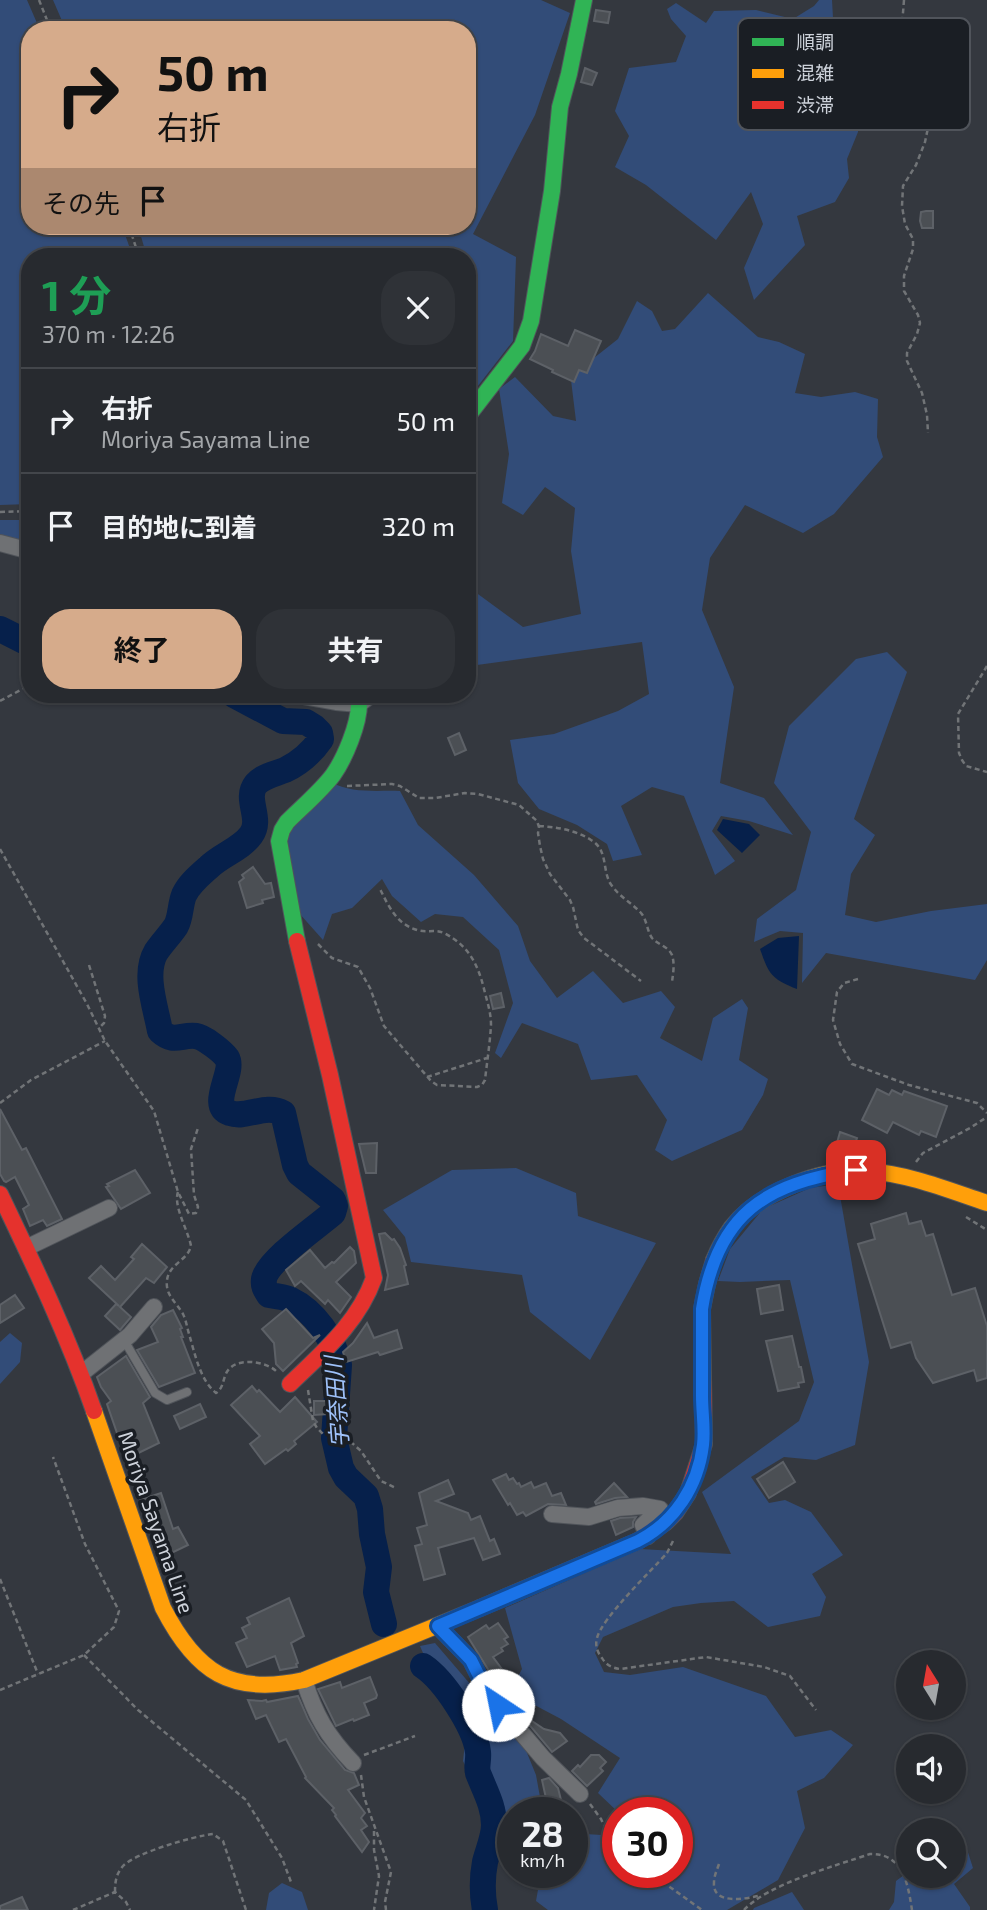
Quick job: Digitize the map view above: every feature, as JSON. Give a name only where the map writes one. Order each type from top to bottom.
[{"type":"main road","points":[[476,405],[522,346],[531,321],[552,191],[560,107],[577,42],[584,0]]},
{"type":"main road","points":[[293,1380],[360,1310],[374,1278],[330,1075],[292,921],[279,841],[287,822],[332,777],[353,735],[364,703]]},
{"type":"main road","name":"Moriya Sayama Line","points":[[0,1194],[82,1373],[163,1608],[178,1639],[208,1668],[236,1682],[264,1688],[304,1680],[438,1626],[648,1536],[666,1522],[688,1493],[704,1444],[704,1292],[714,1258],[730,1228],[752,1206],[768,1196],[805,1181],[856,1170],[917,1181],[987,1203]]},
{"type":"main road","points":[[0,1235],[13,1221]]},
{"type":"street","points":[[0,542],[21,548]]},
{"type":"street","points":[[26,1248],[109,1209]]},
{"type":"street","points":[[82,1373],[130,1335],[154,1307]]},
{"type":"street","points":[[552,1514],[589,1517],[618,1508],[643,1506],[660,1509],[643,1525],[648,1536]]},
{"type":"street","points":[[438,1626],[471,1660],[498,1705],[543,1758],[580,1794]]},
{"type":"street","points":[[304,1680],[319,1720],[338,1747],[354,1763]]},
{"type":"lane","points":[[124,1340],[155,1392],[166,1400],[187,1392]]},
{"type":"path","points":[[39,0],[47,21]]},
{"type":"path","points":[[903,18],[904,0]]},
{"type":"path","points":[[928,130],[916,165],[903,186],[901,206],[905,224],[913,239],[913,249],[904,276],[904,291],[920,323],[907,353],[907,361],[922,393],[928,433]]},
{"type":"path","points":[[0,512],[21,511]]},
{"type":"path","points":[[987,666],[958,714],[962,760],[966,766],[987,772]]},
{"type":"path","points":[[0,701],[21,690]]},
{"type":"path","points":[[332,777],[341,785],[349,787],[400,786],[419,797],[435,798],[465,793],[478,794],[519,805],[537,821],[544,859],[550,874],[570,900],[578,930],[584,938],[642,981]]},
{"type":"path","points":[[539,826],[574,832],[592,840],[602,850],[608,879],[614,888],[642,914],[652,938],[672,954],[672,982]]},
{"type":"path","points":[[0,849],[1,856],[87,1004],[105,1041],[154,1111],[178,1192],[189,1214],[196,1213],[198,1207],[194,1195],[191,1149],[198,1128]]},
{"type":"path","points":[[314,939],[332,958],[358,967],[370,988],[384,1026],[427,1077],[437,1085],[482,1085],[485,1080],[490,1013],[479,969],[472,957],[457,942],[442,932],[419,931],[404,925],[394,916],[379,887]]},
{"type":"path","points":[[89,965],[105,1016],[104,1023],[99,1028]]},
{"type":"path","points":[[858,979],[844,983],[837,992],[832,1020],[840,1044],[852,1064],[909,1085],[977,1102],[987,1115],[970,1128],[923,1153],[914,1164],[912,1173],[917,1181]]},
{"type":"path","points":[[0,1103],[31,1080],[105,1041]]},
{"type":"path","points":[[427,1077],[487,1058]]},
{"type":"path","points":[[178,1192],[177,1206],[191,1246],[190,1251],[171,1268],[166,1282],[170,1297],[185,1320],[205,1382],[216,1393],[221,1390],[230,1368],[247,1362],[272,1366],[309,1390],[313,1421],[323,1434],[340,1437],[361,1451],[381,1481],[396,1488]]},
{"type":"path","points":[[0,1690],[84,1655],[114,1627],[119,1611],[73,1517],[53,1457]]},
{"type":"path","points":[[666,1522],[673,1534],[671,1548],[611,1614],[598,1633],[597,1649],[605,1663],[620,1669],[706,1657],[764,1667],[790,1676],[816,1710]]},
{"type":"path","points":[[0,1579],[38,1674]]},
{"type":"path","points":[[84,1655],[138,1710],[246,1800],[282,1858],[291,1882]]},
{"type":"path","points":[[386,1910],[390,1872],[364,1797],[360,1772],[354,1763],[362,1756],[415,1736]]},
{"type":"path","points":[[580,1794],[602,1821]]},
{"type":"path","points":[[374,1828],[374,1850],[379,1876],[374,1910]]},
{"type":"path","points":[[131,1910],[115,1892],[115,1880],[124,1865],[136,1857],[198,1836],[213,1834],[223,1841],[246,1910]]},
{"type":"path","points":[[719,1864],[714,1887],[718,1893],[732,1900],[761,1895],[870,1854],[878,1854],[892,1859],[900,1868],[912,1910]]},
{"type":"path","points":[[671,1888],[702,1910]]},
{"type":"path","points":[[73,1910],[115,1892]]},
{"type":"path","points":[[744,1910],[761,1895]]},
{"type":"shaded area","points":[[0,0],[27,0],[36,21],[21,21],[21,235],[125,235],[130,248],[21,248],[21,504],[0,505]]},
{"type":"shaded area","points":[[53,0],[541,0],[570,13],[535,115],[476,228],[476,21],[62,21]]},
{"type":"shaded area","points":[[819,0],[832,0],[833,18],[795,18]]},
{"type":"shaded area","points":[[676,3],[706,23],[714,11],[756,10],[789,18],[738,18],[738,130],[858,130],[847,159],[849,178],[835,202],[797,216],[805,245],[754,300],[744,268],[763,224],[751,192],[716,240],[646,185],[615,167],[629,136],[615,111],[629,68],[676,62],[686,36],[671,19],[667,9]]},
{"type":"shaded area","points":[[141,235],[475,235],[516,257],[513,341],[476,388],[476,248],[144,248]]},
{"type":"shaded area","points":[[708,293],[758,337],[779,342],[805,354],[795,393],[821,397],[855,392],[878,399],[877,437],[883,457],[834,514],[803,533],[745,505],[710,558],[702,610],[734,687],[720,783],[764,798],[793,835],[749,821],[721,816],[712,831],[735,861],[715,875],[684,796],[652,787],[621,806],[642,855],[613,861],[607,844],[577,825],[539,809],[518,783],[510,740],[554,734],[618,711],[649,694],[642,642],[476,664],[476,593],[523,627],[581,614],[571,551],[575,508],[545,487],[523,515],[502,503],[509,454],[499,389],[515,377],[553,416],[576,421],[571,380],[580,369],[618,339],[637,301],[652,311],[662,331],[675,329]]},
{"type":"shaded area","points":[[0,520],[21,520],[21,541],[0,535]]},
{"type":"shaded area","points":[[887,652],[907,672],[854,819],[875,835],[851,874],[845,915],[876,922],[987,904],[987,960],[975,980],[826,953],[802,983],[803,933],[780,931],[754,942],[757,919],[796,890],[811,832],[774,783],[789,726],[856,659]]},
{"type":"shaded area","points":[[331,782],[356,790],[400,791],[418,825],[474,875],[518,926],[530,961],[557,998],[593,971],[623,1003],[661,991],[675,1007],[660,1038],[702,1061],[713,1018],[742,999],[748,1008],[739,1060],[768,1079],[763,1095],[742,1130],[672,1161],[655,1150],[667,1120],[637,1075],[591,1080],[578,1044],[522,1023],[501,1058],[495,1053],[513,1003],[499,950],[463,917],[435,914],[421,922],[392,896],[382,879],[352,908],[332,914],[323,940],[299,913],[285,854],[292,822]]},
{"type":"shaded area","points":[[723,819],[749,824],[760,835],[742,853],[717,830]]},
{"type":"shaded area","points":[[799,936],[797,989],[772,975],[760,949],[778,938]]},
{"type":"shaded area","points":[[516,1168],[576,1193],[578,1216],[656,1243],[590,1360],[530,1312],[522,1275],[411,1262],[405,1237],[383,1210],[452,1170]]},
{"type":"shaded area","points":[[838,1184],[869,1362],[855,1445],[816,1460],[784,1457],[751,1477],[769,1503],[785,1500],[811,1512],[843,1555],[812,1574],[826,1597],[820,1616],[768,1627],[734,1601],[673,1607],[603,1637],[595,1653],[604,1672],[630,1675],[683,1667],[766,1696],[795,1737],[831,1730],[853,1745],[824,1778],[797,1791],[805,1828],[778,1880],[727,1910],[548,1910],[536,1901],[538,1888],[588,1888],[588,1834],[602,1835],[602,1888],[693,1888],[693,1797],[602,1797],[598,1793],[620,1758],[561,1719],[510,1692],[522,1669],[505,1608],[640,1549],[731,1554],[702,1492],[799,1421],[814,1382],[790,1280],[718,1281],[730,1249],[763,1209],[810,1188]]},
{"type":"shaded area","points":[[10,1333],[22,1343],[20,1362],[0,1384],[0,1342]]},
{"type":"shaded area","points":[[435,1643],[525,1748],[536,1775],[540,1797],[497,1797],[497,1848],[489,1840],[482,1799],[463,1761],[465,1743],[462,1718],[432,1674],[420,1646]]},
{"type":"shaded area","points":[[966,1846],[973,1868],[966,1874]]},
{"type":"shaded area","points":[[896,1881],[896,1888],[957,1888],[970,1910],[889,1910],[894,1902]]},
{"type":"shaded area","points":[[282,1883],[302,1892],[308,1910],[266,1910],[269,1893]]},
{"type":"shaded area","points":[[792,1892],[804,1910],[753,1910],[754,1908]]},
{"type":"building","points":[[596,10],[610,12],[608,23],[594,21]]},
{"type":"building","points":[[585,68],[597,73],[592,85],[581,82]]},
{"type":"building","points":[[933,211],[933,228],[922,228],[921,212]]},
{"type":"building","points":[[575,330],[601,341],[587,373],[579,370],[574,382],[530,359],[541,334],[568,346]]},
{"type":"building","points":[[459,733],[466,750],[455,755],[448,738]]},
{"type":"building","points":[[253,867],[265,884],[271,883],[274,897],[247,908],[239,882],[244,878],[242,875]]},
{"type":"building","points":[[501,993],[504,1007],[493,1009],[490,996]]},
{"type":"building","points":[[877,1089],[889,1095],[892,1090],[902,1095],[904,1091],[947,1106],[936,1137],[921,1131],[919,1135],[893,1122],[887,1133],[862,1120]]},
{"type":"building","points":[[0,1109],[22,1150],[26,1148],[62,1219],[47,1226],[43,1220],[30,1226],[23,1209],[29,1205],[15,1177],[6,1182],[0,1174]]},
{"type":"building","points":[[840,1132],[857,1138],[851,1156],[835,1150]]},
{"type":"building","points":[[377,1143],[376,1173],[366,1173],[359,1144]]},
{"type":"building","points":[[135,1170],[150,1193],[121,1209],[106,1187],[109,1186],[107,1184]]},
{"type":"building","points":[[906,1213],[909,1224],[921,1221],[926,1236],[933,1234],[952,1295],[975,1288],[987,1326],[987,1378],[977,1381],[974,1370],[933,1383],[916,1358],[911,1342],[891,1348],[858,1244],[875,1239],[871,1224]]},
{"type":"building","points":[[385,1233],[394,1239],[400,1248],[406,1265],[408,1284],[385,1290],[388,1275],[379,1234]]},
{"type":"building","points":[[142,1244],[167,1267],[154,1283],[146,1278],[120,1307],[131,1317],[120,1330],[105,1316],[116,1304],[119,1306],[89,1278],[101,1266],[115,1280],[134,1259],[131,1257]]},
{"type":"building","points":[[350,1247],[354,1251],[356,1263],[336,1282],[351,1297],[340,1313],[328,1300],[325,1304],[301,1281],[295,1286],[286,1270],[310,1250],[325,1268]]},
{"type":"building","points":[[779,1285],[783,1310],[761,1314],[757,1289]]},
{"type":"building","points":[[15,1295],[24,1308],[0,1323],[0,1305]]},
{"type":"building","points":[[286,1309],[313,1338],[320,1335],[283,1371],[276,1364],[274,1343],[262,1329]]},
{"type":"building","points":[[173,1310],[182,1328],[181,1337],[195,1373],[159,1387],[137,1350],[158,1342],[151,1327],[161,1315]]},
{"type":"building","points":[[367,1323],[374,1338],[397,1330],[402,1348],[346,1362],[343,1352]]},
{"type":"building","points":[[792,1336],[804,1382],[798,1383],[799,1387],[778,1391],[766,1341]]},
{"type":"building","points":[[126,1356],[150,1397],[143,1403],[159,1443],[126,1459],[107,1404],[111,1401],[97,1377]]},
{"type":"building","points":[[252,1386],[280,1412],[295,1397],[317,1422],[294,1441],[296,1444],[288,1451],[286,1449],[265,1464],[250,1444],[260,1436],[231,1405]]},
{"type":"building","points":[[314,1401],[328,1401],[328,1414],[314,1415]]},
{"type":"building","points":[[200,1404],[206,1417],[180,1429],[174,1416]]},
{"type":"building","points":[[783,1462],[795,1482],[769,1498],[757,1479]]},
{"type":"building","points":[[506,1474],[509,1480],[513,1478],[521,1487],[531,1482],[534,1488],[546,1483],[552,1496],[561,1493],[566,1505],[548,1504],[526,1516],[523,1512],[517,1515],[493,1480]]},
{"type":"building","points":[[448,1480],[454,1494],[436,1501],[468,1513],[471,1520],[480,1516],[490,1541],[494,1539],[500,1554],[483,1560],[474,1538],[438,1548],[445,1574],[424,1580],[415,1546],[422,1544],[417,1528],[427,1525],[419,1493]]},
{"type":"building","points":[[614,1483],[627,1497],[596,1504],[595,1502]]},
{"type":"building","points":[[161,1493],[173,1529],[178,1527],[188,1545],[163,1557],[160,1557],[140,1500]]},
{"type":"building","points":[[636,1517],[633,1527],[616,1535],[611,1521]]},
{"type":"building","points":[[289,1598],[304,1636],[291,1643],[297,1667],[280,1670],[275,1656],[247,1667],[236,1643],[247,1638],[242,1628],[250,1624],[247,1618]]},
{"type":"building","points":[[498,1623],[508,1637],[504,1639],[508,1644],[493,1657],[510,1680],[499,1687],[468,1637],[486,1625],[489,1629]]},
{"type":"building","points":[[370,1677],[377,1695],[364,1703],[369,1715],[336,1726],[318,1689],[340,1682],[342,1688]]},
{"type":"building","points":[[298,1696],[320,1740],[345,1770],[354,1773],[359,1785],[348,1790],[365,1813],[361,1818],[367,1826],[361,1830],[369,1842],[362,1852],[335,1816],[332,1810],[334,1808],[305,1778],[286,1739],[279,1742],[266,1715],[256,1719],[248,1700],[267,1702]]},
{"type":"building","points":[[529,1719],[544,1729],[560,1733],[567,1741],[552,1752],[526,1721]]},
{"type":"building","points":[[591,1755],[599,1755],[606,1762],[600,1768],[603,1771],[587,1786],[572,1771]]},
{"type":"building","points":[[549,1778],[558,1788],[560,1797],[546,1797],[542,1780]]},
{"type":"building","points":[[22,1897],[28,1910],[0,1910],[0,1906]]},
{"type":"waterway","name":"宇奈田川","points":[[0,629],[21,640]]},
{"type":"waterway","name":"宇奈田川","points":[[249,703],[283,721],[306,722],[320,733],[321,739],[310,753],[296,764],[256,784],[252,796],[255,822],[251,835],[214,863],[186,891],[176,926],[152,961],[150,981],[160,1031],[174,1038],[199,1037],[227,1058],[228,1072],[221,1096],[224,1109],[236,1114],[263,1110],[283,1113],[299,1173],[333,1200],[333,1213],[274,1263],[267,1271],[264,1284],[269,1295],[291,1300],[308,1311],[328,1336],[337,1355],[339,1365],[334,1438],[341,1468],[346,1477],[366,1496],[370,1509],[379,1567],[376,1592],[384,1624]]},
{"type":"waterway","name":"宇奈田川","points":[[423,1666],[449,1693],[465,1717],[476,1742],[478,1773],[494,1818],[493,1834],[483,1874],[485,1910]]},
{"type":"traffic: fast","points":[[476,405],[522,346],[531,321],[552,191],[560,107],[584,0]]},
{"type":"traffic: fast","points":[[297,941],[279,841],[287,822],[323,787],[338,768],[354,731],[359,704]]},
{"type":"traffic: slow","points":[[714,1260],[732,1227],[744,1214],[794,1184],[832,1173],[868,1171],[898,1175],[987,1203]]},
{"type":"traffic: slow","points":[[94,1411],[163,1608],[189,1648],[218,1674],[236,1681],[256,1684],[304,1680],[480,1608]]},
{"type":"traffic: jam","points":[[290,1384],[349,1323],[374,1278],[330,1075],[297,941]]},
{"type":"traffic: jam","points":[[0,1194],[62,1328],[94,1411]]},
{"type":"traffic: jam","points":[[480,1608],[638,1541],[675,1513],[688,1493],[704,1444],[702,1309],[714,1260]]},
{"type":"route","points":[[498,1705],[471,1660],[438,1626],[638,1541],[675,1513],[696,1474],[704,1444],[702,1309],[714,1258],[730,1228],[752,1206],[768,1196],[812,1178],[856,1170]]}]
